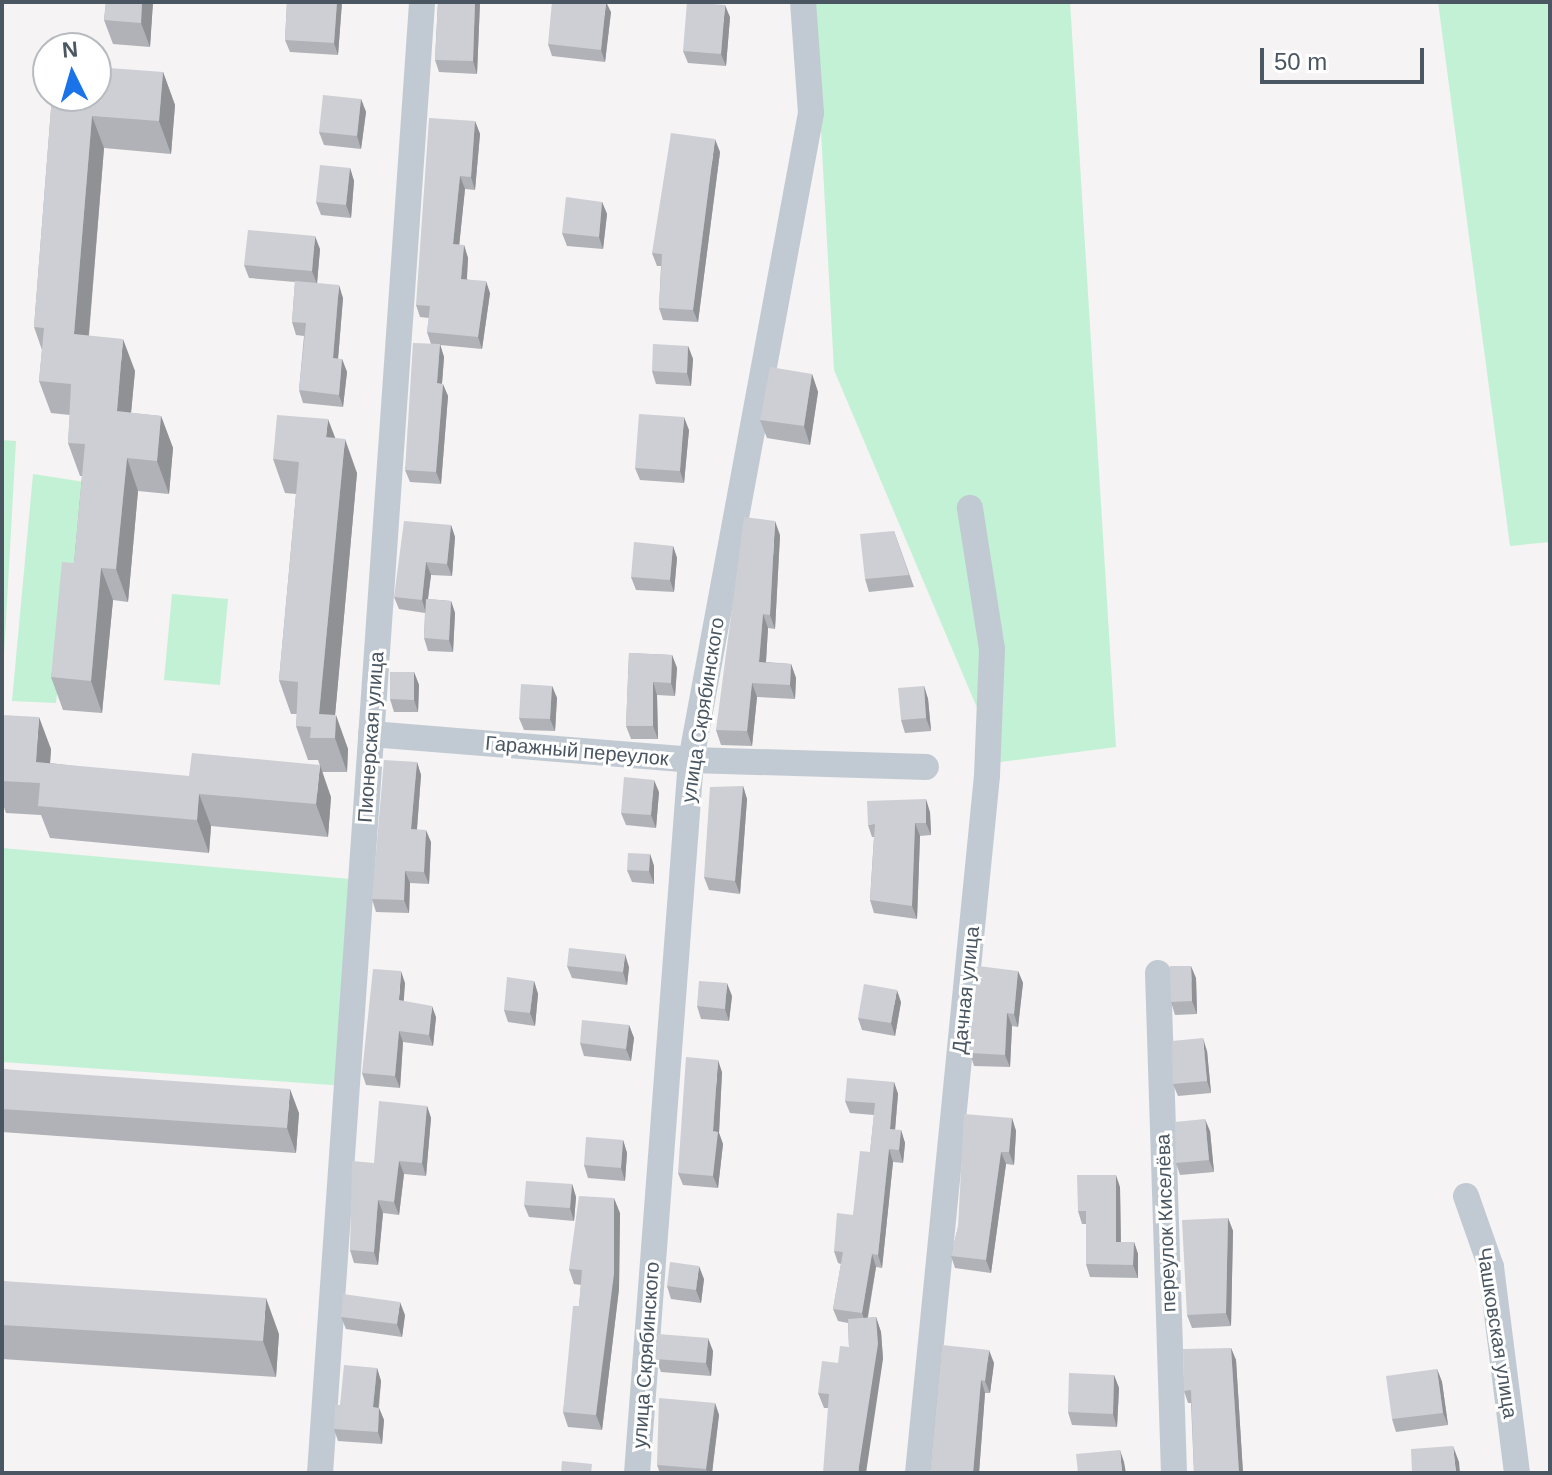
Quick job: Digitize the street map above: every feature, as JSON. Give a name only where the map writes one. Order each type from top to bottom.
[{"type":"street","name":"Пионерская улица","points":[[320,1473],[422,2]]},
{"type":"street","name":"улица Скрябинского","points":[[637,1473],[691,760],[811,113],[803,2]]},
{"type":"street","name":"Дачная улица","points":[[918,1473],[987,775],[992,649],[970,508]]},
{"type":"street","name":"Гаражный переулок","points":[[371,734],[691,760],[926,767]]},
{"type":"street","name":"переулок Киселёва","points":[[1158,973],[1174,1473]]},
{"type":"street","name":"Чашковская улица","points":[[1466,1196],[1491,1267],[1517,1473]]},
{"type":"green space","points":[[814,2],[1070,2],[1116,747],[1000,762],[834,370]]},
{"type":"green space","points":[[1438,2],[1550,2],[1550,542],[1510,546]]},
{"type":"green space","points":[[2,440],[16,441],[2,691]]},
{"type":"green space","points":[[33,474],[91,483],[68,594],[56,703],[12,701]]},
{"type":"green space","points":[[172,594],[228,599],[220,685],[164,680]]},
{"type":"green space","points":[[2,848],[350,879],[346,1086],[2,1062]]},
{"type":"building","points":[[106,2],[142,2],[141,23],[104,20]]},
{"type":"building","points":[[287,2],[337,2],[334,43],[285,40]]},
{"type":"building","points":[[438,2],[475,2],[473,61],[435,60]]},
{"type":"building","points":[[552,2],[606,2],[601,50],[548,44]]},
{"type":"building","points":[[687,2],[725,5],[721,54],[683,51]]},
{"type":"building","points":[[112,68],[163,72],[159,121],[92,116],[74,334],[123,339],[117,411],[161,416],[157,461],[127,458],[116,569],[101,568],[91,681],[51,677],[62,562],[74,563],[85,444],[68,443],[71,384],[39,381],[44,328],[34,327],[51,112],[112,112]]},
{"type":"building","points":[[323,95],[361,99],[357,136],[319,132]]},
{"type":"building","points":[[429,118],[475,121],[471,177],[460,176],[453,244],[464,245],[461,279],[486,281],[478,337],[427,332],[430,306],[416,305]]},
{"type":"building","points":[[671,133],[715,139],[693,310],[659,308],[662,254],[652,253]]},
{"type":"building","points":[[320,165],[350,168],[346,205],[316,202]]},
{"type":"building","points":[[566,197],[602,202],[599,237],[562,233]]},
{"type":"building","points":[[248,230],[315,236],[312,271],[244,265]]},
{"type":"building","points":[[295,281],[339,285],[333,358],[342,359],[339,395],[299,390],[306,323],[292,322]]},
{"type":"building","points":[[413,343],[440,344],[437,383],[443,384],[436,472],[405,470]]},
{"type":"building","points":[[653,344],[688,346],[687,373],[652,371]]},
{"type":"building","points":[[770,367],[812,374],[804,426],[760,420]]},
{"type":"building","points":[[639,414],[684,417],[680,471],[635,468]]},
{"type":"building","points":[[277,415],[328,419],[326,437],[345,439],[319,714],[336,715],[335,738],[310,738],[311,727],[296,726],[298,682],[279,680],[299,462],[273,459]]},
{"type":"building","points":[[744,517],[775,521],[770,615],[763,614],[759,662],[791,664],[790,685],[752,683],[747,731],[716,730]]},
{"type":"building","points":[[404,521],[451,525],[447,564],[426,562],[422,600],[394,597]]},
{"type":"building","points":[[894,531],[909,575],[865,579],[860,534]]},
{"type":"building","points":[[634,542],[673,546],[670,580],[631,577]]},
{"type":"building","points":[[426,599],[451,601],[449,640],[424,638]]},
{"type":"building","points":[[629,653],[672,655],[671,683],[653,682],[653,726],[626,726]]},
{"type":"building","points":[[390,672],[414,672],[414,700],[390,699]]},
{"type":"building","points":[[521,684],[552,686],[550,719],[519,718]]},
{"type":"building","points":[[924,686],[926,718],[901,720],[898,688]]},
{"type":"building","points":[[2,715],[39,717],[36,762],[189,776],[192,753],[320,765],[316,804],[199,794],[197,820],[38,806],[40,783],[2,781]]},
{"type":"building","points":[[384,760],[417,762],[411,829],[426,830],[424,872],[405,871],[404,900],[372,899]]},
{"type":"building","points":[[624,777],[654,780],[651,815],[621,813]]},
{"type":"building","points":[[743,786],[735,881],[704,877],[710,787]]},
{"type":"building","points":[[926,799],[926,823],[915,823],[912,906],[870,900],[875,824],[868,825],[867,801]]},
{"type":"building","points":[[628,853],[650,854],[649,871],[627,870]]},
{"type":"building","points":[[569,948],[625,954],[623,972],[567,966]]},
{"type":"building","points":[[978,966],[1018,971],[1014,1014],[1007,1013],[1005,1055],[970,1053]]},
{"type":"building","points":[[1170,966],[1191,966],[1192,1001],[1171,1002]]},
{"type":"building","points":[[373,969],[401,971],[399,1000],[432,1006],[429,1035],[399,1031],[395,1076],[362,1073]]},
{"type":"building","points":[[507,977],[534,981],[530,1013],[504,1010]]},
{"type":"building","points":[[699,981],[727,983],[725,1009],[697,1006]]},
{"type":"building","points":[[864,984],[897,990],[891,1023],[858,1018]]},
{"type":"building","points":[[582,1020],[629,1025],[626,1049],[580,1043]]},
{"type":"building","points":[[1203,1038],[1207,1081],[1173,1084],[1172,1041]]},
{"type":"building","points":[[686,1057],[718,1060],[713,1131],[718,1132],[713,1176],[678,1173]]},
{"type":"building","points":[[2,1069],[290,1089],[287,1128],[2,1109]]},
{"type":"building","points":[[847,1078],[894,1082],[890,1129],[901,1130],[899,1150],[889,1149],[878,1255],[872,1254],[862,1313],[833,1309],[843,1252],[834,1251],[837,1213],[853,1215],[860,1151],[870,1152],[875,1103],[845,1101]]},
{"type":"building","points":[[379,1101],[427,1106],[422,1163],[399,1161],[394,1202],[378,1200],[374,1252],[350,1250],[352,1161],[374,1163]]},
{"type":"building","points":[[964,1114],[1012,1118],[1009,1152],[1001,1152],[986,1260],[951,1256],[958,1227]]},
{"type":"building","points":[[1205,1119],[1209,1160],[1176,1163],[1175,1122]]},
{"type":"building","points":[[586,1137],[623,1140],[621,1168],[584,1165]]},
{"type":"building","points":[[1077,1175],[1116,1175],[1116,1242],[1134,1242],[1133,1265],[1086,1264],[1086,1211],[1078,1211]]},
{"type":"building","points":[[526,1181],[572,1184],[570,1208],[524,1205]]},
{"type":"building","points":[[579,1196],[614,1198],[614,1274],[596,1415],[563,1412],[573,1306],[579,1306],[582,1270],[569,1269]]},
{"type":"building","points":[[1228,1218],[1226,1313],[1187,1315],[1182,1220]]},
{"type":"building","points":[[670,1262],[699,1266],[696,1290],[667,1286]]},
{"type":"building","points":[[2,1281],[266,1298],[263,1341],[2,1325]]},
{"type":"building","points":[[343,1294],[400,1302],[397,1324],[341,1317]]},
{"type":"building","points":[[876,1317],[878,1344],[858,1473],[823,1473],[829,1394],[818,1393],[822,1361],[838,1363],[840,1346],[849,1347],[848,1319]]},
{"type":"building","points":[[658,1334],[708,1338],[706,1363],[656,1359]]},
{"type":"building","points":[[942,1345],[989,1350],[985,1381],[981,1380],[973,1473],[930,1472]]},
{"type":"building","points":[[1231,1348],[1239,1473],[1194,1473],[1191,1390],[1184,1391],[1183,1349]]},
{"type":"building","points":[[344,1365],[377,1368],[373,1407],[379,1408],[378,1432],[334,1429],[335,1405],[340,1405]]},
{"type":"building","points":[[1437,1369],[1443,1413],[1392,1419],[1386,1376]]},
{"type":"building","points":[[1069,1373],[1114,1375],[1113,1414],[1068,1412]]},
{"type":"building","points":[[659,1398],[715,1403],[706,1469],[657,1465]]},
{"type":"building","points":[[1453,1446],[1456,1473],[1412,1473],[1411,1449]]},
{"type":"building","points":[[1120,1450],[1122,1473],[1078,1473],[1076,1454]]},
{"type":"building","points":[[562,1461],[592,1464],[591,1473],[561,1473]]}]
